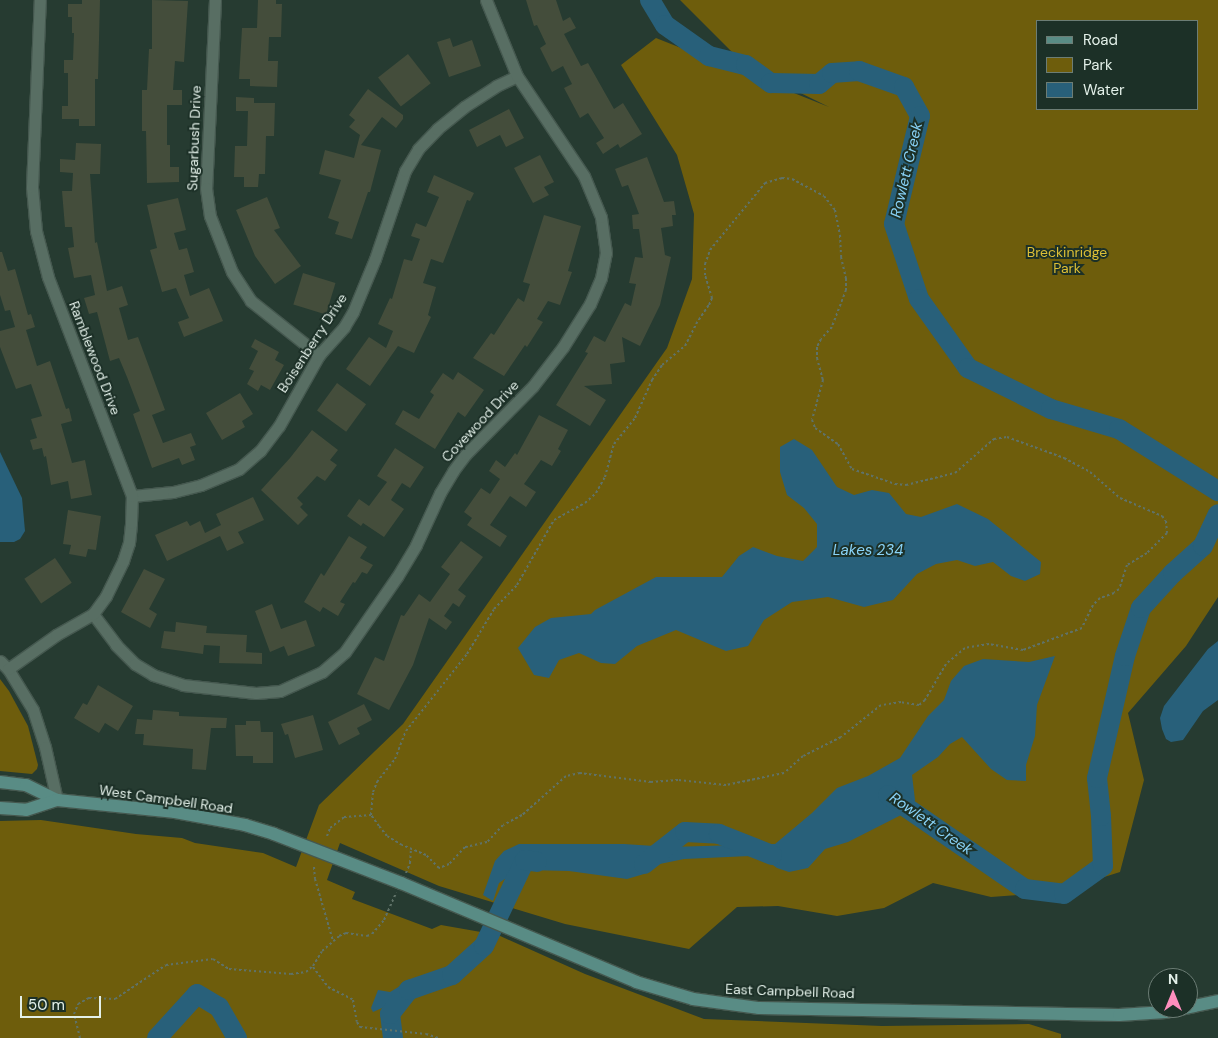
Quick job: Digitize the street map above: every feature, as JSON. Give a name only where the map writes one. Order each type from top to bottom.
[{"type":"main road","name":"West Campbell Road","points":[[0,782],[26,785],[57,800],[175,812],[245,825],[274,834],[382,876]]},
{"type":"main road","name":"West Campbell Road","points":[[0,808],[26,810],[57,800]]},
{"type":"main road","name":"East Campbell Road","points":[[382,876],[636,982],[693,999],[759,1008],[1119,1015],[1166,1012],[1218,1000]]},
{"type":"street","name":"Ramblewood Drive","points":[[4,665],[93,614],[106,596],[123,561],[129,543],[132,496],[48,277],[36,231],[32,187],[40,0]]},
{"type":"street","name":"Sugarbush Drive","points":[[215,0],[206,188],[210,216],[232,272],[252,300],[319,355]]},
{"type":"street","name":"Covewood Drive","points":[[93,614],[116,645],[135,664],[153,675],[193,687],[256,693],[280,691],[322,672],[345,652],[366,624],[416,545],[440,493],[453,471],[466,454],[533,386],[563,347],[590,304],[601,278],[606,253],[605,233],[595,197],[573,156],[517,76],[486,0]]},
{"type":"street","name":"Boisenberry Drive","points":[[132,496],[173,492],[201,485],[223,477],[250,461],[260,451],[279,426],[319,355],[344,327],[353,312],[375,259],[405,171],[418,149],[437,129],[464,107],[496,86],[517,76]]},
{"type":"street","points":[[4,665],[33,710],[40,729],[57,800]]},
{"type":"path","points":[[773,179],[792,179],[831,201],[835,210],[840,235],[840,258],[846,278],[846,290],[832,327],[820,339],[817,348],[817,358],[823,380],[812,420],[815,428],[838,444],[852,469],[895,484],[906,484],[955,473],[994,439],[1007,437],[1064,458],[1090,472],[1120,498],[1162,516],[1166,521],[1167,534],[1147,553],[1124,568],[1119,589],[1100,598],[1093,605],[1082,628],[1023,650],[989,644],[965,648],[946,664],[925,700],[919,705],[900,702],[881,705],[841,737],[803,756],[784,772],[726,785],[678,780],[651,782],[580,773],[566,776],[522,815],[496,830],[487,842],[465,847],[445,867],[439,868],[426,855],[412,850],[387,836],[371,815],[376,782],[394,759],[406,731],[462,660],[486,626],[494,609],[517,584],[554,520],[585,503],[596,493],[605,477],[614,444],[635,418],[652,380],[662,365],[685,346],[696,324],[709,305],[712,298],[705,275],[705,264],[710,250],[719,237],[741,215],[757,191],[765,183],[773,179]]},
{"type":"path","points":[[327,836],[330,828],[344,817],[371,815]]},
{"type":"path","points":[[80,1038],[80,1029],[74,1019],[78,1004],[89,998],[115,999],[166,965],[213,959],[229,969],[291,974],[306,972],[313,966],[322,950],[332,941],[346,933],[368,936],[372,934],[384,920],[410,863],[412,850]]},
{"type":"path","points":[[314,867],[315,879],[332,941]]},
{"type":"path","points":[[313,966],[328,987],[353,1000],[358,1026],[362,1028],[426,1034],[438,1038]]},
{"type":"green space","name":"Breckinridge Park","points":[[680,0],[1218,0],[1218,597],[1186,646],[1128,713],[1144,780],[1120,872],[1057,892],[991,897],[933,883],[884,908],[837,916],[778,906],[737,907],[689,949],[565,924],[439,886],[340,843],[327,880],[355,892],[352,899],[432,929],[441,925],[498,935],[585,974],[704,1019],[882,1026],[1029,1024],[1061,1034],[1061,1038],[0,1038],[0,821],[41,820],[136,834],[182,838],[195,843],[263,853],[296,867],[319,805],[403,724],[667,348],[692,279],[694,214],[677,155],[621,65],[656,38],[829,107],[746,66]]},
{"type":"green space","points":[[0,679],[9,691],[28,726],[38,765],[32,774],[0,771]]},
{"type":"water","name":"Lakes 234","points":[[794,439],[812,450],[837,487],[854,495],[872,490],[889,493],[906,514],[921,517],[957,504],[988,519],[1041,562],[1040,574],[1025,581],[1011,576],[993,562],[975,566],[957,560],[936,564],[917,574],[893,600],[864,607],[828,597],[792,602],[764,620],[748,646],[726,651],[676,630],[637,646],[615,664],[601,663],[579,653],[559,660],[549,678],[534,675],[518,648],[535,627],[551,618],[591,614],[656,577],[722,577],[739,556],[753,547],[777,556],[803,561],[817,547],[817,524],[804,508],[787,495],[780,472],[780,447]]},
{"type":"water","points":[[0,452],[22,498],[25,531],[20,539],[14,542],[0,542]]},
{"type":"water","points":[[1218,641],[1218,700],[1203,711],[1183,740],[1171,742],[1166,739],[1162,729],[1160,718],[1164,706],[1208,649]]},
{"type":"water","points":[[1055,656],[1037,705],[1035,736],[1026,765],[1026,781],[1007,780],[991,769],[962,737],[950,744],[938,757],[912,775],[915,800],[911,810],[848,842],[825,849],[808,868],[789,872],[777,868],[763,858],[750,856],[684,859],[650,866],[644,874],[627,879],[569,871],[526,870],[512,874],[499,883],[493,901],[483,895],[495,861],[504,851],[519,844],[624,844],[669,847],[775,844],[812,813],[837,788],[868,776],[900,758],[928,716],[944,700],[951,681],[964,666],[983,659],[1029,662]]},
{"type":"water","points":[[412,979],[418,988],[405,997],[401,1003],[391,1004],[373,1012],[371,1008],[378,990],[390,992]]},
{"type":"building","points":[[82,0],[100,0],[98,79],[95,79],[95,126],[79,126],[79,119],[62,119],[62,106],[68,106],[68,73],[64,73],[64,60],[73,60],[74,33],[72,33],[72,17],[68,17],[68,4],[82,4]]},
{"type":"building","points":[[152,0],[188,1],[184,62],[175,61],[173,90],[182,90],[182,105],[167,105],[167,145],[170,145],[170,167],[179,167],[179,182],[147,183],[146,131],[142,131],[142,90],[147,90],[149,49],[152,49]]},
{"type":"building","points":[[258,0],[276,0],[276,4],[282,4],[281,37],[269,37],[268,61],[278,61],[277,87],[250,86],[250,79],[239,79],[242,28],[257,28]]},
{"type":"building","points":[[526,0],[556,0],[563,21],[570,17],[576,28],[564,34],[581,66],[588,63],[614,109],[623,103],[642,134],[620,148],[618,144],[603,154],[596,143],[604,138],[588,113],[580,118],[564,88],[572,84],[563,66],[552,72],[540,48],[546,44],[537,25],[534,26]]},
{"type":"building","points":[[450,38],[453,47],[472,40],[481,66],[449,77],[437,42]]},
{"type":"building","points":[[408,54],[431,83],[401,107],[378,77]]},
{"type":"building","points":[[368,89],[403,115],[403,119],[396,128],[382,117],[361,145],[381,150],[370,192],[368,192],[352,239],[335,234],[339,222],[328,218],[341,180],[319,174],[325,150],[354,158],[360,135],[349,127],[355,120],[349,115]]},
{"type":"building","points":[[236,97],[254,98],[254,103],[275,103],[274,136],[266,136],[265,174],[259,174],[258,187],[244,187],[244,177],[234,177],[235,146],[247,146],[248,111],[236,111]]},
{"type":"building","points":[[509,109],[524,138],[506,147],[500,135],[477,147],[469,130]]},
{"type":"building","points":[[76,143],[101,144],[100,174],[90,174],[95,243],[97,242],[107,291],[122,286],[128,305],[119,308],[128,340],[138,337],[165,410],[152,415],[163,443],[191,433],[196,445],[190,447],[195,460],[182,465],[179,458],[152,468],[133,414],[140,411],[127,377],[119,358],[110,361],[97,312],[89,314],[84,298],[95,295],[91,275],[74,278],[68,248],[74,247],[72,227],[65,227],[62,191],[72,191],[73,173],[60,172],[60,159],[75,160]]},
{"type":"building","points":[[540,155],[554,182],[544,187],[549,195],[533,203],[514,168]]},
{"type":"building","points":[[647,157],[664,202],[674,201],[676,215],[672,215],[673,226],[661,228],[665,255],[671,257],[660,305],[640,346],[622,337],[625,362],[610,364],[612,384],[584,386],[606,400],[590,426],[556,405],[588,353],[585,352],[594,336],[605,342],[625,303],[631,306],[636,284],[629,283],[635,257],[643,258],[639,229],[633,229],[632,215],[639,214],[628,185],[622,187],[615,169]]},
{"type":"building","points":[[434,175],[474,193],[470,201],[467,200],[443,263],[431,259],[423,283],[436,287],[428,315],[431,317],[414,353],[398,346],[370,386],[346,369],[369,337],[386,348],[393,331],[378,324],[390,298],[392,299],[404,259],[412,261],[420,239],[411,236],[416,223],[426,227],[439,197],[427,192]]},
{"type":"building","points":[[267,197],[280,228],[274,230],[301,266],[275,284],[255,256],[236,210]]},
{"type":"building","points":[[178,198],[186,230],[174,233],[179,250],[187,248],[194,272],[184,275],[190,296],[209,288],[223,321],[184,337],[178,322],[189,318],[176,288],[162,292],[150,250],[157,248],[147,205]]},
{"type":"building","points":[[544,215],[581,226],[568,271],[572,272],[560,305],[548,301],[537,319],[543,322],[527,347],[525,345],[504,376],[473,358],[491,333],[494,335],[518,298],[524,302],[530,284],[523,282]]},
{"type":"building","points":[[0,252],[2,252],[8,271],[15,269],[28,315],[31,314],[35,327],[26,330],[37,366],[50,361],[66,409],[69,408],[72,421],[61,424],[72,463],[85,460],[92,495],[71,499],[68,481],[51,485],[46,456],[44,457],[42,448],[33,450],[30,440],[37,438],[31,419],[42,416],[31,384],[16,389],[0,347],[0,331],[15,327],[10,310],[5,311],[0,295]]},
{"type":"building","points":[[303,273],[336,283],[326,314],[293,305]]},
{"type":"building","points":[[255,339],[279,352],[275,360],[284,365],[270,390],[261,385],[258,391],[247,384],[254,371],[249,369],[258,351],[251,347]]},
{"type":"building","points":[[458,372],[484,390],[465,417],[458,412],[435,449],[395,424],[403,410],[419,419],[434,395],[430,392],[443,373],[453,380]]},
{"type":"building","points":[[337,383],[366,404],[346,432],[317,411]]},
{"type":"building","points":[[240,393],[253,414],[242,421],[245,427],[222,440],[206,413]]},
{"type":"building","points":[[539,415],[568,430],[558,449],[561,451],[552,466],[541,460],[524,484],[536,492],[526,507],[510,496],[490,525],[507,536],[500,547],[467,525],[472,518],[464,512],[481,488],[490,494],[500,479],[489,471],[496,460],[505,467],[515,453],[517,455]]},
{"type":"building","points":[[312,430],[338,450],[330,460],[337,465],[325,481],[317,476],[297,498],[303,504],[300,507],[308,515],[298,525],[261,490]]},
{"type":"building","points":[[395,448],[424,467],[410,488],[402,483],[391,500],[404,509],[384,537],[363,523],[361,526],[347,516],[359,499],[369,506],[387,482],[377,476]]},
{"type":"building","points":[[253,497],[264,520],[238,532],[244,543],[227,551],[220,536],[167,561],[155,535],[187,521],[190,526],[200,521],[205,533],[221,525],[216,514]]},
{"type":"building","points":[[68,510],[101,516],[96,550],[88,549],[86,557],[69,554],[71,545],[63,544]]},
{"type":"building","points":[[349,536],[367,547],[360,558],[373,565],[367,574],[362,572],[355,583],[353,582],[340,602],[345,604],[338,616],[323,607],[320,612],[304,602],[321,573],[324,576]]},
{"type":"building","points":[[461,541],[483,557],[458,590],[466,596],[459,607],[453,603],[444,616],[452,622],[446,630],[429,618],[413,665],[389,710],[357,694],[375,657],[384,661],[401,615],[404,616],[419,594],[430,602],[450,574],[441,567]]},
{"type":"building","points":[[55,558],[72,583],[41,604],[24,579]]},
{"type":"building","points":[[144,569],[165,579],[149,609],[157,614],[150,628],[121,612]]},
{"type":"building","points":[[272,604],[281,629],[306,620],[315,646],[288,656],[284,646],[270,652],[255,611]]},
{"type":"building","points":[[176,622],[207,626],[206,633],[247,635],[246,652],[262,653],[262,664],[219,663],[220,646],[204,645],[203,654],[161,648],[164,631],[175,632]]},
{"type":"building","points":[[98,685],[133,706],[118,731],[105,723],[99,733],[74,718],[83,703],[87,705]]},
{"type":"building","points":[[364,704],[372,720],[357,728],[360,734],[339,745],[328,722]]},
{"type":"building","points":[[153,710],[179,712],[179,716],[227,718],[226,728],[211,728],[206,770],[192,769],[193,749],[143,745],[144,734],[135,734],[137,719],[152,720]]},
{"type":"building","points":[[313,715],[323,750],[295,758],[288,734],[285,735],[281,724]]},
{"type":"building","points":[[246,721],[260,721],[261,732],[273,732],[273,763],[253,763],[253,756],[236,756],[235,725],[246,725]]},
{"type":"waterway","name":"Rowlett Creek","points":[[650,0],[665,25],[709,56],[746,65],[771,83],[819,84],[832,73],[859,71],[904,87],[920,116],[894,224],[919,299],[968,368],[1051,409],[1119,429],[1218,491]]},
{"type":"waterway","name":"Rowlett Creek","points":[[888,795],[1025,889],[1064,894],[1103,866],[1097,778],[1125,656],[1141,608],[1173,573],[1203,546],[1218,514]]},
{"type":"waterway","name":"Rowlett Creek","points":[[644,864],[685,832],[719,834],[772,855]]},
{"type":"waterway","name":"Rowlett Creek","points":[[393,1038],[390,1014],[409,990],[452,975],[484,946],[525,860],[537,862]]},
{"type":"waterway","name":"Rowlett Creek","points":[[157,1038],[197,994],[219,1007],[237,1038]]}]
